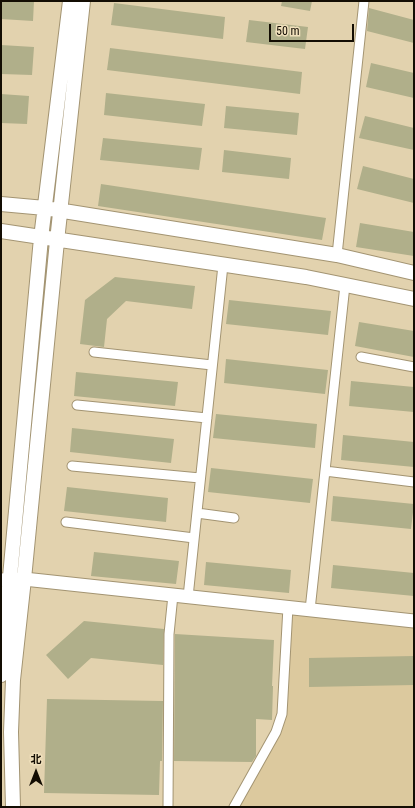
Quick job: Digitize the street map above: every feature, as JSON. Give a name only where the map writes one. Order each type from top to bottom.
[{"type":"main road","points":[[1,675],[5,579],[41,238],[70,1]]},
{"type":"main road","points":[[13,807],[11,732],[12,680],[24,579],[57,240],[83,1]]},
{"type":"main road","points":[[1,204],[45,208],[337,255],[414,273]]},
{"type":"main road","points":[[1,231],[306,277],[414,299]]},
{"type":"main road","points":[[5,579],[24,579],[414,621]]},
{"type":"street","points":[[337,255],[364,1]]},
{"type":"street","points":[[188,597],[223,265]]},
{"type":"street","points":[[310,610],[345,285]]},
{"type":"street","points":[[94,352],[212,364]]},
{"type":"street","points":[[361,357],[414,367]]},
{"type":"street","points":[[77,406],[207,418]]},
{"type":"street","points":[[72,466],[200,478]]},
{"type":"street","points":[[325,471],[414,482]]},
{"type":"street","points":[[197,514],[234,518]]},
{"type":"street","points":[[66,522],[194,538]]},
{"type":"street","points":[[168,807],[169,634],[173,595]]},
{"type":"street","points":[[234,807],[276,732],[282,714],[288,607]]},
{"type":"shaded area","points":[[288,607],[414,621],[414,807],[234,807],[276,732]]},
{"type":"building","points":[[1,1],[34,1],[33,21],[1,19]]},
{"type":"building","points":[[282,1],[312,1],[310,11],[281,6]]},
{"type":"building","points":[[114,3],[225,17],[223,39],[111,25]]},
{"type":"building","points":[[369,8],[414,20],[414,43],[367,31]]},
{"type":"building","points":[[249,20],[308,27],[305,49],[246,42]]},
{"type":"building","points":[[1,45],[34,47],[32,75],[1,74]]},
{"type":"building","points":[[110,48],[302,72],[300,94],[107,70]]},
{"type":"building","points":[[371,63],[414,73],[414,98],[366,87]]},
{"type":"building","points":[[106,93],[205,104],[202,126],[104,115]]},
{"type":"building","points":[[1,94],[29,96],[27,124],[1,123]]},
{"type":"building","points":[[226,106],[299,113],[297,135],[224,128]]},
{"type":"building","points":[[365,116],[414,128],[414,150],[359,138]]},
{"type":"building","points":[[103,138],[202,148],[199,170],[100,160]]},
{"type":"building","points":[[224,150],[291,158],[289,179],[222,172]]},
{"type":"building","points":[[363,166],[414,179],[414,203],[357,189]]},
{"type":"building","points":[[101,184],[326,218],[322,240],[98,206]]},
{"type":"building","points":[[360,223],[414,232],[414,256],[356,247]]},
{"type":"building","points":[[115,277],[195,286],[192,309],[126,301],[107,319],[104,347],[80,344],[85,300]]},
{"type":"building","points":[[229,300],[331,311],[328,335],[226,324]]},
{"type":"building","points":[[359,322],[414,331],[414,357],[355,346]]},
{"type":"building","points":[[226,359],[328,370],[325,394],[224,383]]},
{"type":"building","points":[[76,372],[178,382],[175,406],[74,396]]},
{"type":"building","points":[[351,381],[414,387],[414,412],[349,406]]},
{"type":"building","points":[[216,414],[317,424],[315,448],[213,438]]},
{"type":"building","points":[[72,428],[174,439],[171,463],[70,452]]},
{"type":"building","points":[[343,435],[414,442],[414,467],[341,460]]},
{"type":"building","points":[[211,468],[313,479],[310,503],[208,492]]},
{"type":"building","points":[[67,487],[168,498],[166,522],[64,511]]},
{"type":"building","points":[[333,496],[414,504],[411,529],[331,521]]},
{"type":"building","points":[[94,552],[179,561],[176,584],[91,576]]},
{"type":"building","points":[[206,562],[291,570],[289,593],[204,585]]},
{"type":"building","points":[[333,565],[414,573],[414,596],[331,588]]},
{"type":"building","points":[[84,621],[164,629],[163,665],[91,658],[68,679],[46,655]]},
{"type":"building","points":[[175,634],[274,640],[272,720],[256,719],[256,756],[252,762],[174,761]]},
{"type":"building","points":[[414,656],[414,685],[309,687],[309,658]]},
{"type":"building","points":[[47,699],[163,701],[162,761],[160,761],[159,795],[44,793]]}]
